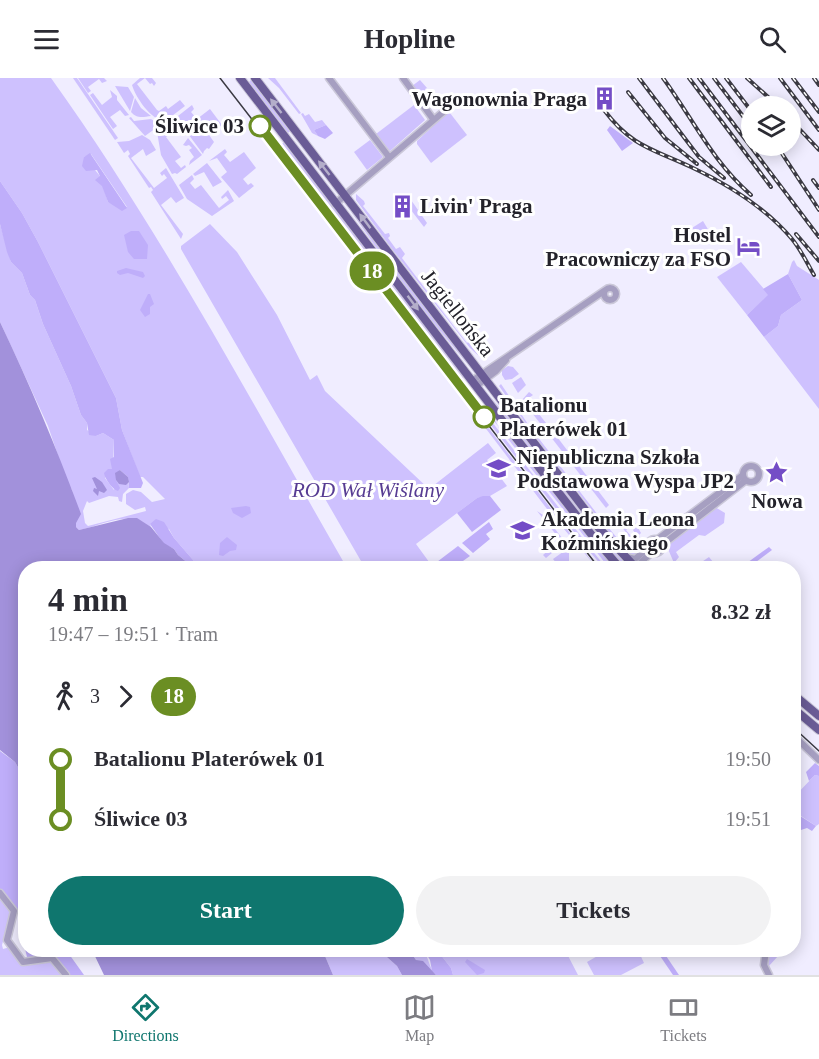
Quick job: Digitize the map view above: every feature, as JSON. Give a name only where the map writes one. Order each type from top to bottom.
[{"type":"main road","name":"Jagiellońska","points":[[240,78],[335,204],[614,561]]},
{"type":"main road","name":"Jagiellońska","points":[[255,78],[599,528],[629,561]]},
{"type":"main road","points":[[801,701],[819,716]]},
{"type":"main road","points":[[801,715],[819,730]]},
{"type":"street","points":[[329,78],[389,157]]},
{"type":"street","points":[[403,78],[433,119]]},
{"type":"street","points":[[335,204],[455,102]]},
{"type":"street","points":[[474,383],[604,291]]},
{"type":"street","points":[[642,561],[650,550],[650,541],[660,542],[744,478]]},
{"type":"street","points":[[650,550],[658,553],[662,549],[660,542]]},
{"type":"street","points":[[620,553],[629,559],[635,559],[650,550]]},
{"type":"street","points":[[801,743],[819,760]]},
{"type":"street","points":[[0,893],[14,911],[7,940],[18,955]]},
{"type":"street","points":[[19,957],[23,962],[52,958],[66,975]]},
{"type":"street","points":[[765,957],[764,965],[769,975]]},
{"type":"green space","points":[[0,78],[51,78],[131,197],[168,258],[343,561],[194,561],[169,529],[150,524],[151,527],[131,519],[116,520],[79,530],[76,527],[72,490],[48,426],[0,322],[0,224],[11,262],[22,273],[30,295],[35,300],[81,415],[87,423],[87,430],[96,436],[103,433],[114,440],[113,469],[105,478],[114,490],[116,480],[128,481],[129,488],[123,494],[122,502],[118,497],[109,496],[89,503],[87,501],[83,511],[85,523],[88,526],[146,511],[145,507],[135,510],[126,504],[126,494],[133,490],[141,492],[152,502],[165,499],[143,477],[140,477],[122,430],[116,398],[22,213],[0,181]],"holes":[[[91,154],[127,207],[108,202],[100,176],[84,157]]]},
{"type":"green space","points":[[73,78],[77,78],[118,138],[115,140]]},
{"type":"green space","points":[[78,78],[104,78],[107,81],[102,83],[99,79],[88,87],[91,91],[88,93]]},
{"type":"green space","points":[[140,78],[145,78],[137,84],[157,110],[166,106],[168,109],[180,100],[185,106],[164,122],[159,120],[144,107],[134,90],[132,85]]},
{"type":"green space","points":[[145,78],[152,78],[156,83],[154,86]]},
{"type":"green space","points":[[268,78],[275,78],[301,113],[299,114],[279,88]]},
{"type":"green space","points":[[251,80],[290,131],[288,133],[249,82]]},
{"type":"green space","points":[[420,80],[427,88],[425,89],[430,97],[424,102],[412,86]]},
{"type":"green space","points":[[115,86],[128,87],[134,97],[130,111]]},
{"type":"green space","points":[[110,90],[117,96],[117,100],[129,115],[125,116],[120,110],[110,117],[117,126],[113,129],[90,95],[93,93],[102,105],[112,97]]},
{"type":"green space","points":[[135,98],[141,108],[151,116],[138,117],[131,112]]},
{"type":"green space","points":[[192,105],[194,109],[191,112],[197,119],[210,109],[222,125],[209,135],[214,142],[203,154],[177,119]]},
{"type":"green space","points":[[414,105],[425,120],[390,151],[376,134]]},
{"type":"green space","points":[[447,113],[450,113],[467,135],[431,163],[417,141]]},
{"type":"green space","points":[[301,114],[305,116],[309,114],[315,122],[322,120],[326,125],[314,130],[318,136],[312,133]]},
{"type":"green space","points":[[131,117],[134,121],[151,119],[156,122],[156,128],[145,136],[129,118]]},
{"type":"green space","points":[[173,120],[184,133],[176,136],[172,132],[166,137],[181,157],[175,161],[181,168],[185,165],[186,167],[177,174],[172,174],[161,155],[157,132]]},
{"type":"green space","points":[[142,135],[150,140],[156,150],[146,156],[143,149],[131,158],[154,188],[167,178],[160,173],[166,168],[184,198],[176,203],[171,197],[161,205],[183,234],[181,239],[151,192],[153,190],[149,188],[128,156],[130,154],[128,150],[124,153],[117,142],[129,141]]},
{"type":"green space","points":[[188,138],[202,155],[189,165],[194,157],[189,150],[192,148],[189,145],[183,145]]},
{"type":"green space","points":[[370,140],[383,157],[367,170],[354,152]]},
{"type":"green space","points":[[284,142],[463,377],[464,382],[281,145]]},
{"type":"green space","points":[[280,146],[460,381],[462,385],[278,147]]},
{"type":"green space","points":[[225,149],[227,152],[224,155],[230,162],[244,152],[256,168],[243,179],[248,185],[251,183],[254,186],[239,198],[221,177],[227,172],[217,158],[209,161]]},
{"type":"green space","points":[[275,150],[457,387],[450,382],[425,351],[273,152]]},
{"type":"green space","points":[[207,163],[222,182],[213,187],[204,172],[195,176],[193,174]]},
{"type":"green space","points":[[192,175],[194,179],[190,183],[195,189],[201,185],[219,208],[229,200],[226,196],[222,199],[221,197],[228,190],[234,201],[212,216],[187,199],[179,185]]},
{"type":"green space","points":[[356,194],[364,201],[363,206],[385,234],[389,233],[388,238],[396,249],[400,247],[405,254],[402,258],[427,291],[430,289],[432,292],[429,294],[467,343],[470,341],[480,357],[470,348],[392,249],[356,200]]},
{"type":"green space","points":[[409,197],[427,223],[424,227],[404,201]]},
{"type":"green space","points":[[345,203],[473,369],[474,372],[380,253]]},
{"type":"green space","points":[[703,221],[709,231],[691,243],[684,233]]},
{"type":"green space","name":"ROD Wał Wiślany","points":[[210,224],[237,252],[277,315],[310,380],[317,375],[325,391],[429,489],[488,443],[496,453],[487,460],[507,486],[490,496],[477,498],[416,544],[428,561],[361,561],[181,246]]},
{"type":"green space","points":[[794,260],[797,266],[819,280],[819,409],[764,337],[778,326],[781,315],[802,300],[788,274]]},
{"type":"green space","points":[[741,262],[769,295],[747,315],[717,277]]},
{"type":"green space","points":[[508,366],[513,367],[519,374],[512,379],[505,380],[502,370]]},
{"type":"green space","points":[[521,377],[526,385],[518,393],[512,383]]},
{"type":"green space","points":[[501,384],[530,427],[598,515],[623,545],[638,555],[630,556],[612,536],[539,442],[499,386]]},
{"type":"green space","points":[[529,392],[533,395],[527,399],[550,428],[546,431],[522,400]]},
{"type":"green space","points":[[488,394],[623,561],[619,561]]},
{"type":"green space","points":[[474,413],[487,426],[592,561],[547,509]]},
{"type":"green space","points":[[492,422],[601,561],[598,561],[588,550],[490,424]]},
{"type":"green space","points":[[500,428],[608,561],[604,561]]},
{"type":"green space","points":[[551,429],[609,505],[606,508],[547,432]]},
{"type":"green space","points":[[715,507],[725,513],[724,523],[705,536],[699,535],[676,552],[679,557],[676,561],[673,561],[668,549],[670,542]]},
{"type":"green space","points":[[537,511],[546,517],[565,542],[546,558],[543,555],[562,542]]},
{"type":"green space","points":[[623,515],[628,515],[636,524],[626,530],[631,536],[635,533],[633,530],[637,526],[641,533],[639,535],[643,542],[637,546],[616,520]]},
{"type":"green space","points":[[567,549],[569,550],[569,561],[553,559]]},
{"type":"green space","points":[[815,775],[819,776],[819,824],[816,826],[801,816],[801,790]]},
{"type":"green space","points":[[0,897],[10,909],[3,949],[10,947],[24,966],[48,958],[64,975],[0,975]]},
{"type":"green space","points":[[325,957],[387,957],[397,966],[402,975],[333,975]]},
{"type":"green space","points":[[414,957],[427,957],[436,975]]},
{"type":"green space","points":[[442,957],[569,957],[578,975],[453,975],[451,968]]},
{"type":"green space","points":[[596,957],[641,957],[644,963],[621,975],[594,975],[587,962]]},
{"type":"green space","points":[[769,957],[777,957],[768,967]]},
{"type":"shaded area","points":[[326,125],[333,133],[325,139],[318,136],[314,130]]},
{"type":"shaded area","points":[[610,126],[633,143],[622,151],[607,130]]},
{"type":"shaded area","points":[[90,153],[127,208],[122,211],[108,202],[102,186],[95,180],[100,176],[97,170],[86,171],[82,166],[84,157]]},
{"type":"shaded area","points":[[0,181],[38,242],[116,398],[122,430],[143,483],[141,488],[129,488],[128,477],[120,470],[116,480],[120,488],[118,491],[106,478],[104,473],[112,469],[110,459],[114,457],[114,440],[103,433],[96,436],[89,435],[87,423],[81,415],[35,300],[30,295],[22,273],[11,262],[0,224]]},
{"type":"shaded area","points":[[131,231],[139,231],[148,245],[147,259],[134,259],[128,252],[124,235]]},
{"type":"shaded area","points":[[126,268],[143,272],[145,276],[143,278],[128,273],[120,275],[117,273]]},
{"type":"shaded area","points":[[788,274],[802,300],[781,315],[778,326],[764,337],[747,315],[768,295],[763,289]]},
{"type":"shaded area","points":[[148,294],[154,304],[150,307],[150,314],[145,317],[140,310]]},
{"type":"shaded area","points":[[0,322],[43,417],[81,514],[76,527],[79,530],[128,518],[137,518],[151,527],[164,543],[174,549],[185,561],[18,561],[18,767],[0,750]]},
{"type":"shaded area","points":[[120,470],[128,477],[129,482],[126,485],[119,484],[116,480],[115,473]]},
{"type":"shaded area","points":[[95,477],[107,490],[104,493],[99,491],[98,496],[93,491],[94,488],[97,489],[92,478]]},
{"type":"shaded area","points":[[483,496],[490,496],[501,510],[472,532],[457,513]]},
{"type":"shaded area","points":[[250,507],[251,513],[242,518],[233,513],[231,508]]},
{"type":"shaded area","points":[[156,519],[164,522],[174,538],[194,561],[185,561],[174,549],[164,544],[150,524]]},
{"type":"shaded area","points":[[489,522],[493,529],[486,534],[490,539],[473,553],[462,543]]},
{"type":"shaded area","points":[[227,537],[237,545],[236,550],[223,556],[219,555],[220,543]]},
{"type":"shaded area","points":[[458,546],[470,556],[463,561],[438,561]]},
{"type":"shaded area","points":[[769,547],[772,550],[757,561],[750,561]]},
{"type":"shaded area","points":[[0,751],[15,762],[18,767],[18,912],[0,889]]},
{"type":"shaded area","points":[[815,763],[819,766],[819,776],[815,775],[809,781],[806,772]]},
{"type":"shaded area","points":[[801,817],[816,826],[812,831],[807,828],[801,830]]},
{"type":"shaded area","points":[[52,957],[71,957],[84,975],[68,975]]},
{"type":"shaded area","points":[[95,957],[325,957],[333,975],[104,975]]},
{"type":"shaded area","points":[[387,957],[414,957],[416,960],[423,961],[436,975],[402,975],[397,966]]},
{"type":"shaded area","points":[[428,957],[442,957],[451,968],[453,975],[436,975],[432,971]]},
{"type":"shaded area","points":[[661,957],[667,957],[679,975],[673,975]]},
{"type":"shaded area","points":[[467,959],[485,970],[484,973],[477,975],[465,962]]},
{"type":"tram line","points":[[220,78],[594,561]]},
{"type":"tram line","name":"18","points":[[260,126],[484,417]]},
{"type":"tram line","points":[[801,734],[819,751]]},
{"type":"railway","points":[[639,78],[699,157],[724,178]]},
{"type":"railway","points":[[663,78],[714,154],[751,195]]},
{"type":"railway","points":[[689,78],[771,187]]},
{"type":"railway","points":[[699,78],[819,237]]},
{"type":"railway","points":[[714,78],[741,114]]},
{"type":"railway","points":[[726,78],[741,98]]},
{"type":"railway","points":[[747,78],[767,96]]},
{"type":"railway","points":[[780,78],[819,130]]},
{"type":"railway","points":[[793,78],[819,112]]},
{"type":"railway","points":[[814,78],[819,85]]},
{"type":"railway","points":[[628,92],[665,138],[697,164]]},
{"type":"railway","points":[[604,110],[634,140],[718,181],[771,217],[792,239],[814,275]]},
{"type":"railway","points":[[801,131],[819,150]]},
{"type":"railway","points":[[784,156],[819,210]]},
{"type":"railway","points":[[813,180],[819,188]]},
{"type":"railway","points":[[796,234],[819,261]]},
{"type":"place","name":"Wagonownia Praga","points":[[605,99]]},
{"type":"place","name":"Śliwice 03","points":[[260,126]]},
{"type":"place","name":"Livin' Praga","points":[[402,206]]},
{"type":"place","name":"Hostel Pracowniczy za FSO","points":[[749,247]]},
{"type":"place","name":"Batalionu Platerówek 01","points":[[484,417]]},
{"type":"place","name":"Niepubliczna Szkoła Podstawowa Wyspa JP2","points":[[499,469]]},
{"type":"place","name":"Nowa","points":[[777,473]]},
{"type":"place","name":"Akademia Leona Koźmińskiego","points":[[523,531]]}]
